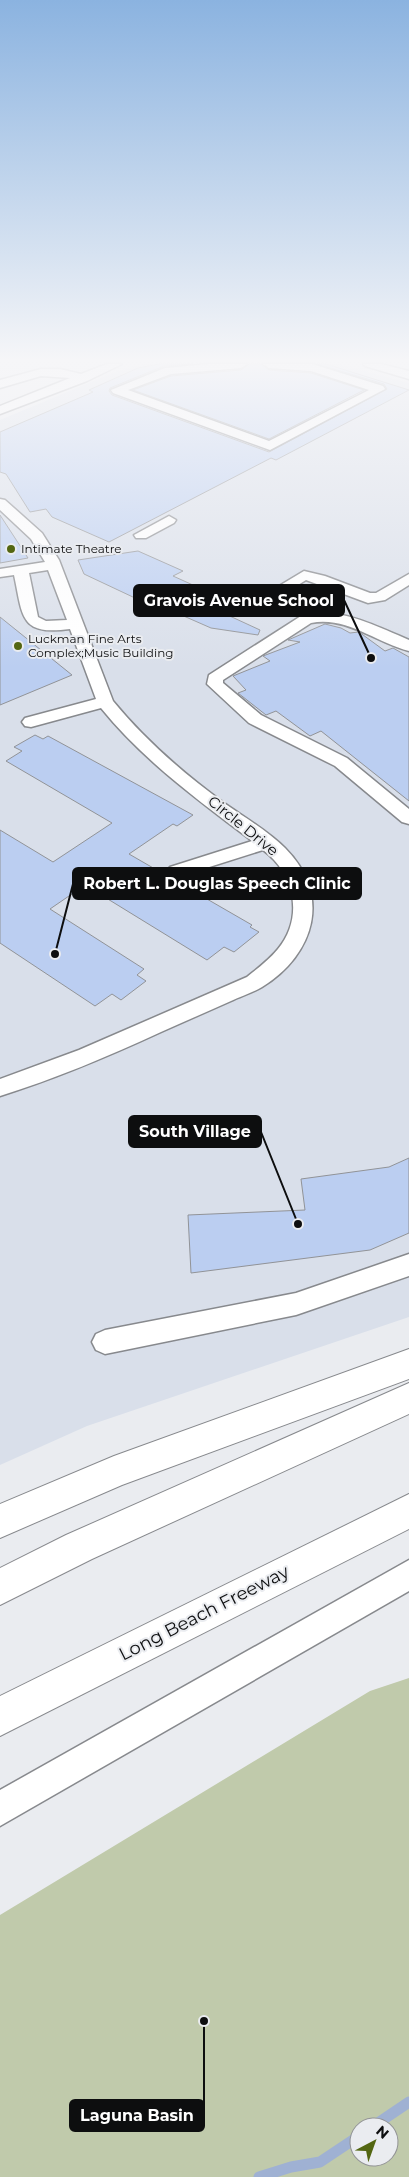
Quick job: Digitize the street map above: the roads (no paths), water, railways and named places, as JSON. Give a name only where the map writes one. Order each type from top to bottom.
[{"type":"highway","points":[[0,1521],[114,1472],[409,1364]]},
{"type":"highway","points":[[0,1587],[105,1535],[409,1398]]},
{"type":"highway","name":"Long Beach Freeway","points":[[0,1717],[409,1511]]},
{"type":"street","name":"Circle Drive","points":[[0,503],[37,536],[54,565],[105,702],[132,736],[150,752],[266,843],[292,867],[301,886],[304,901],[304,921],[297,939],[288,954],[273,969],[254,982],[87,1056],[0,1088]]},
{"type":"street","points":[[141,535],[169,520]]},
{"type":"street","points":[[0,573],[54,565]]},
{"type":"street","points":[[21,571],[31,619],[35,623],[42,626],[76,623]]},
{"type":"street","points":[[277,592],[304,575],[320,579],[368,598],[380,597],[409,578]]},
{"type":"street","points":[[409,646],[350,622],[330,616],[315,616],[306,619],[215,678],[215,684],[256,719],[341,762],[409,818]]},
{"type":"street","points":[[30,722],[105,702]]},
{"type":"street","points":[[177,871],[266,843]]},
{"type":"street","points":[[105,1342],[296,1304],[409,1265]]},
{"type":"street","points":[[0,1808],[409,1575]]},
{"type":"waterway","points":[[387,2117],[409,2102]]},
{"type":"waterway","points":[[259,2177],[291,2167],[320,2162],[349,2143]]},
{"type":"place","name":"Intimate Theatre","points":[[11,549]]},
{"type":"place","name":"Luckman Fine Arts Complex;Music Building","points":[[18,646]]},
{"type":"place","name":"Gravois Avenue School","points":[[371,658]]},
{"type":"place","name":"Robert L. Douglas Speech Clinic","points":[[55,954]]},
{"type":"place","name":"South Village","points":[[298,1224]]},
{"type":"place","name":"Laguna Basin","points":[[204,2021]]}]
